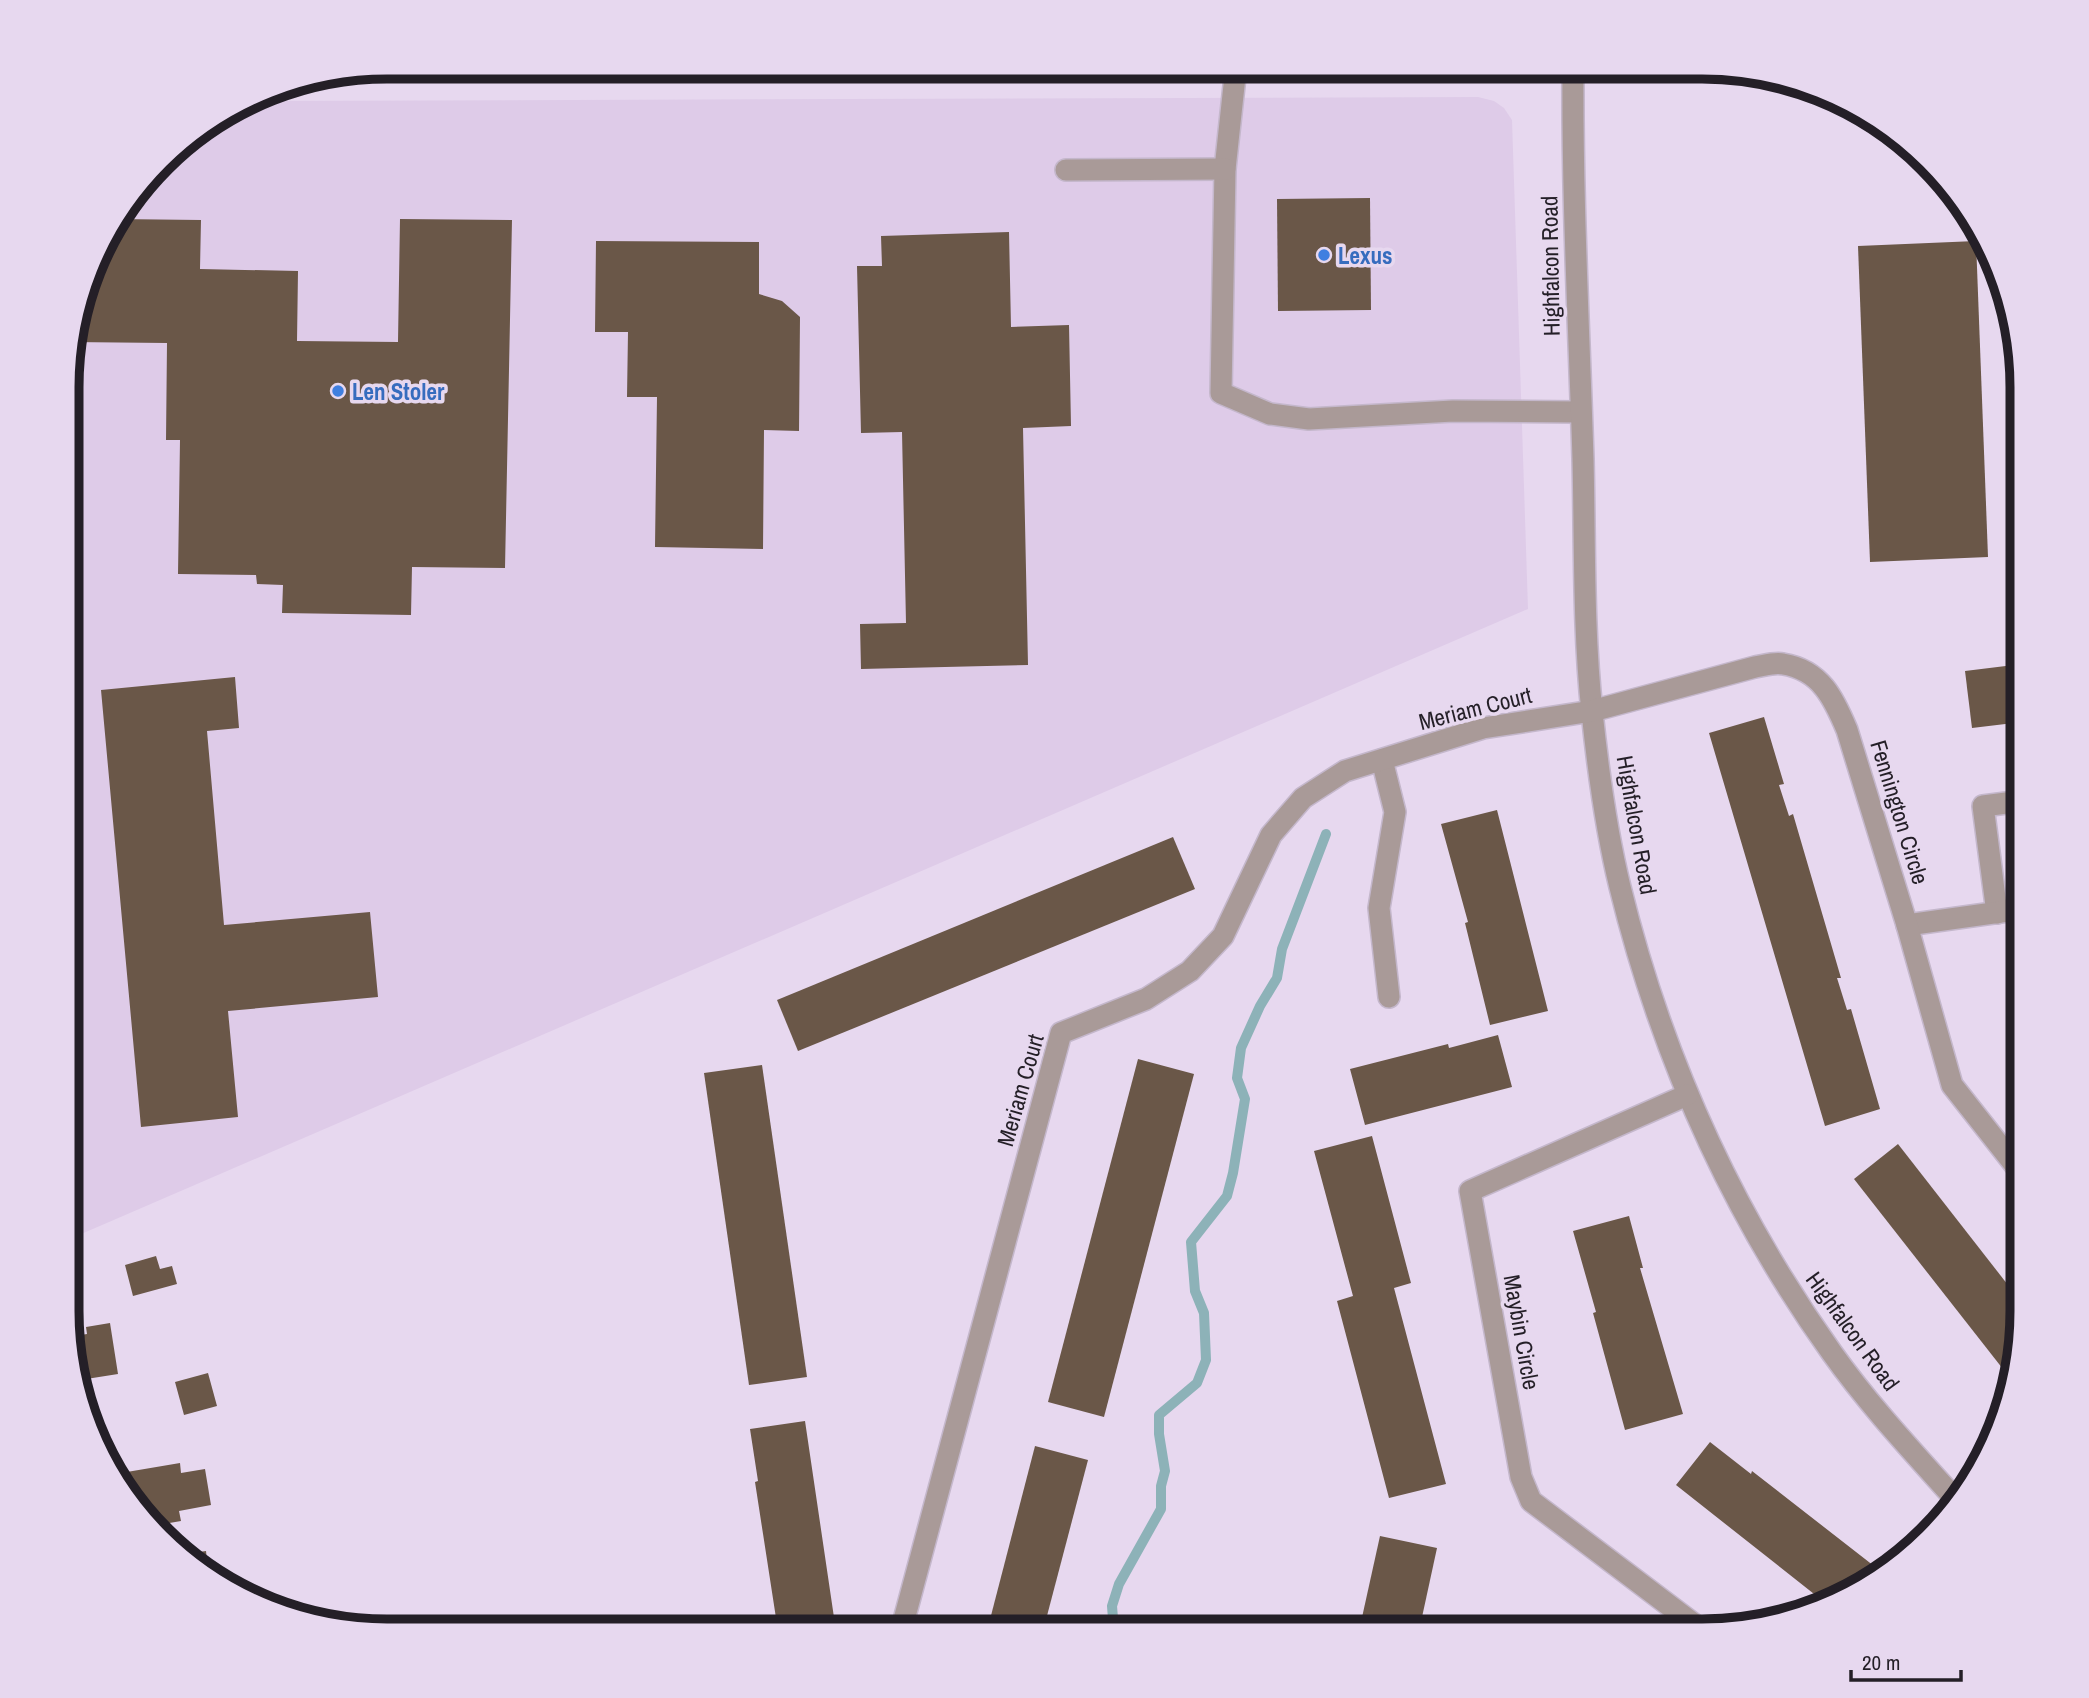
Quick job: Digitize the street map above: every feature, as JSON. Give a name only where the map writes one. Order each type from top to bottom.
[{"type":"street","points":[[1235,79],[1225,169],[1221,393],[1270,414],[1309,419],[1453,411],[1580,412]]},
{"type":"street","name":"Highfalcon Road","points":[[1573,79],[1585,616],[1592,711],[1605,809],[1619,885],[1646,979],[1687,1095],[1739,1202],[1788,1287],[1841,1364],[1897,1435],[1950,1494]]},
{"type":"street","points":[[1066,170],[1225,169]]},
{"type":"street","name":"Fennington Circle","points":[[1592,711],[1755,667],[1781,663],[1818,680],[1835,699],[1847,730],[1907,925],[1952,1085],[2010,1159]]},
{"type":"street","name":"Meriam Court","points":[[904,1619],[1061,1033],[1146,999],[1190,971],[1223,936],[1271,835],[1303,799],[1345,771],[1483,728],[1592,711]]},
{"type":"street","points":[[1382,760],[1395,812],[1380,908],[1389,997]]},
{"type":"street","points":[[1997,913],[1983,806],[2010,803]]},
{"type":"street","points":[[1907,925],[2010,911]]},
{"type":"street","name":"Maybin Circle","points":[[1687,1095],[1470,1191],[1521,1477],[1531,1501],[1687,1619]]},
{"type":"shaded area","points":[[1478,97],[1494,101],[1504,108],[1512,120],[1528,609],[79,1235],[81,347],[89,307],[102,269],[120,233],[142,199],[169,169],[199,142],[233,120],[272,101]]},
{"type":"building","name":"Lexus","points":[[1370,198],[1371,310],[1278,311],[1277,199]]},
{"type":"building","name":"Len Stoler","points":[[129,219],[201,220],[200,269],[298,271],[297,341],[398,342],[400,219],[512,220],[505,568],[412,567],[411,615],[282,613],[283,585],[257,584],[256,575],[178,574],[180,440],[166,440],[167,343],[82,342],[89,307],[102,269]]},
{"type":"building","points":[[1009,232],[1011,327],[1069,325],[1071,426],[1023,428],[1028,665],[861,669],[860,624],[906,623],[902,432],[861,433],[857,266],[882,266],[881,236]]},
{"type":"building","points":[[596,241],[759,242],[759,294],[782,301],[800,317],[799,431],[764,430],[763,549],[655,547],[657,397],[627,397],[628,332],[595,332]]},
{"type":"building","points":[[1973,241],[1976,247],[1988,557],[1870,562],[1858,246]]},
{"type":"building","points":[[2010,665],[2010,723],[1972,728],[1965,671]]},
{"type":"building","points":[[235,677],[239,728],[207,731],[224,925],[370,912],[378,997],[228,1011],[238,1117],[141,1127],[101,690]]},
{"type":"building","points":[[1764,717],[1784,784],[1779,785],[1789,816],[1793,814],[1841,978],[1837,978],[1847,1010],[1851,1009],[1880,1109],[1825,1126],[1709,733]]},
{"type":"building","points":[[1497,810],[1548,1011],[1490,1025],[1465,923],[1468,922],[1441,824]]},
{"type":"building","points":[[1173,837],[1195,889],[798,1051],[777,1000]]},
{"type":"building","points":[[1498,1035],[1512,1087],[1365,1125],[1350,1069],[1448,1044],[1449,1048]]},
{"type":"building","points":[[1138,1059],[1194,1074],[1104,1417],[1048,1402]]},
{"type":"building","points":[[762,1065],[807,1377],[749,1385],[704,1073]]},
{"type":"building","points":[[1372,1136],[1411,1283],[1394,1288],[1446,1484],[1389,1498],[1337,1301],[1353,1296],[1314,1151]]},
{"type":"building","points":[[1898,1144],[2010,1288],[2010,1331],[2004,1370],[1854,1179]]},
{"type":"building","points":[[1629,1216],[1643,1268],[1640,1268],[1683,1414],[1625,1430],[1573,1231]]},
{"type":"building","points":[[156,1256],[160,1269],[172,1266],[177,1284],[133,1296],[125,1265]]},
{"type":"building","points":[[110,1323],[118,1374],[87,1379],[79,1335],[87,1334],[86,1327]]},
{"type":"building","points":[[208,1373],[217,1406],[184,1415],[175,1382]]},
{"type":"building","points":[[805,1421],[834,1619],[776,1619],[755,1482],[758,1481],[750,1429]]},
{"type":"building","points":[[1710,1442],[1751,1474],[1752,1471],[1874,1566],[1818,1597],[1676,1485]]},
{"type":"building","points":[[1035,1446],[1088,1460],[1046,1619],[990,1619]]},
{"type":"building","points":[[180,1463],[181,1473],[205,1469],[211,1505],[179,1511],[181,1521],[164,1524],[142,1499],[125,1472]]},
{"type":"building","points":[[1380,1536],[1437,1548],[1422,1619],[1362,1619]]},
{"type":"building","points":[[206,1551],[207,1561],[199,1556],[195,1553]]},
{"type":"waterway","points":[[1113,1619],[1112,1606],[1119,1584],[1161,1509],[1161,1486],[1165,1471],[1159,1415],[1197,1383],[1206,1360],[1204,1313],[1195,1291],[1191,1242],[1227,1196],[1233,1173],[1245,1099],[1237,1078],[1241,1048],[1260,1006],[1277,978],[1282,949],[1326,834]]},
{"type":"place","name":"Lexus","points":[[1324,255]]},
{"type":"place","name":"Len Stoler","points":[[338,391]]}]
